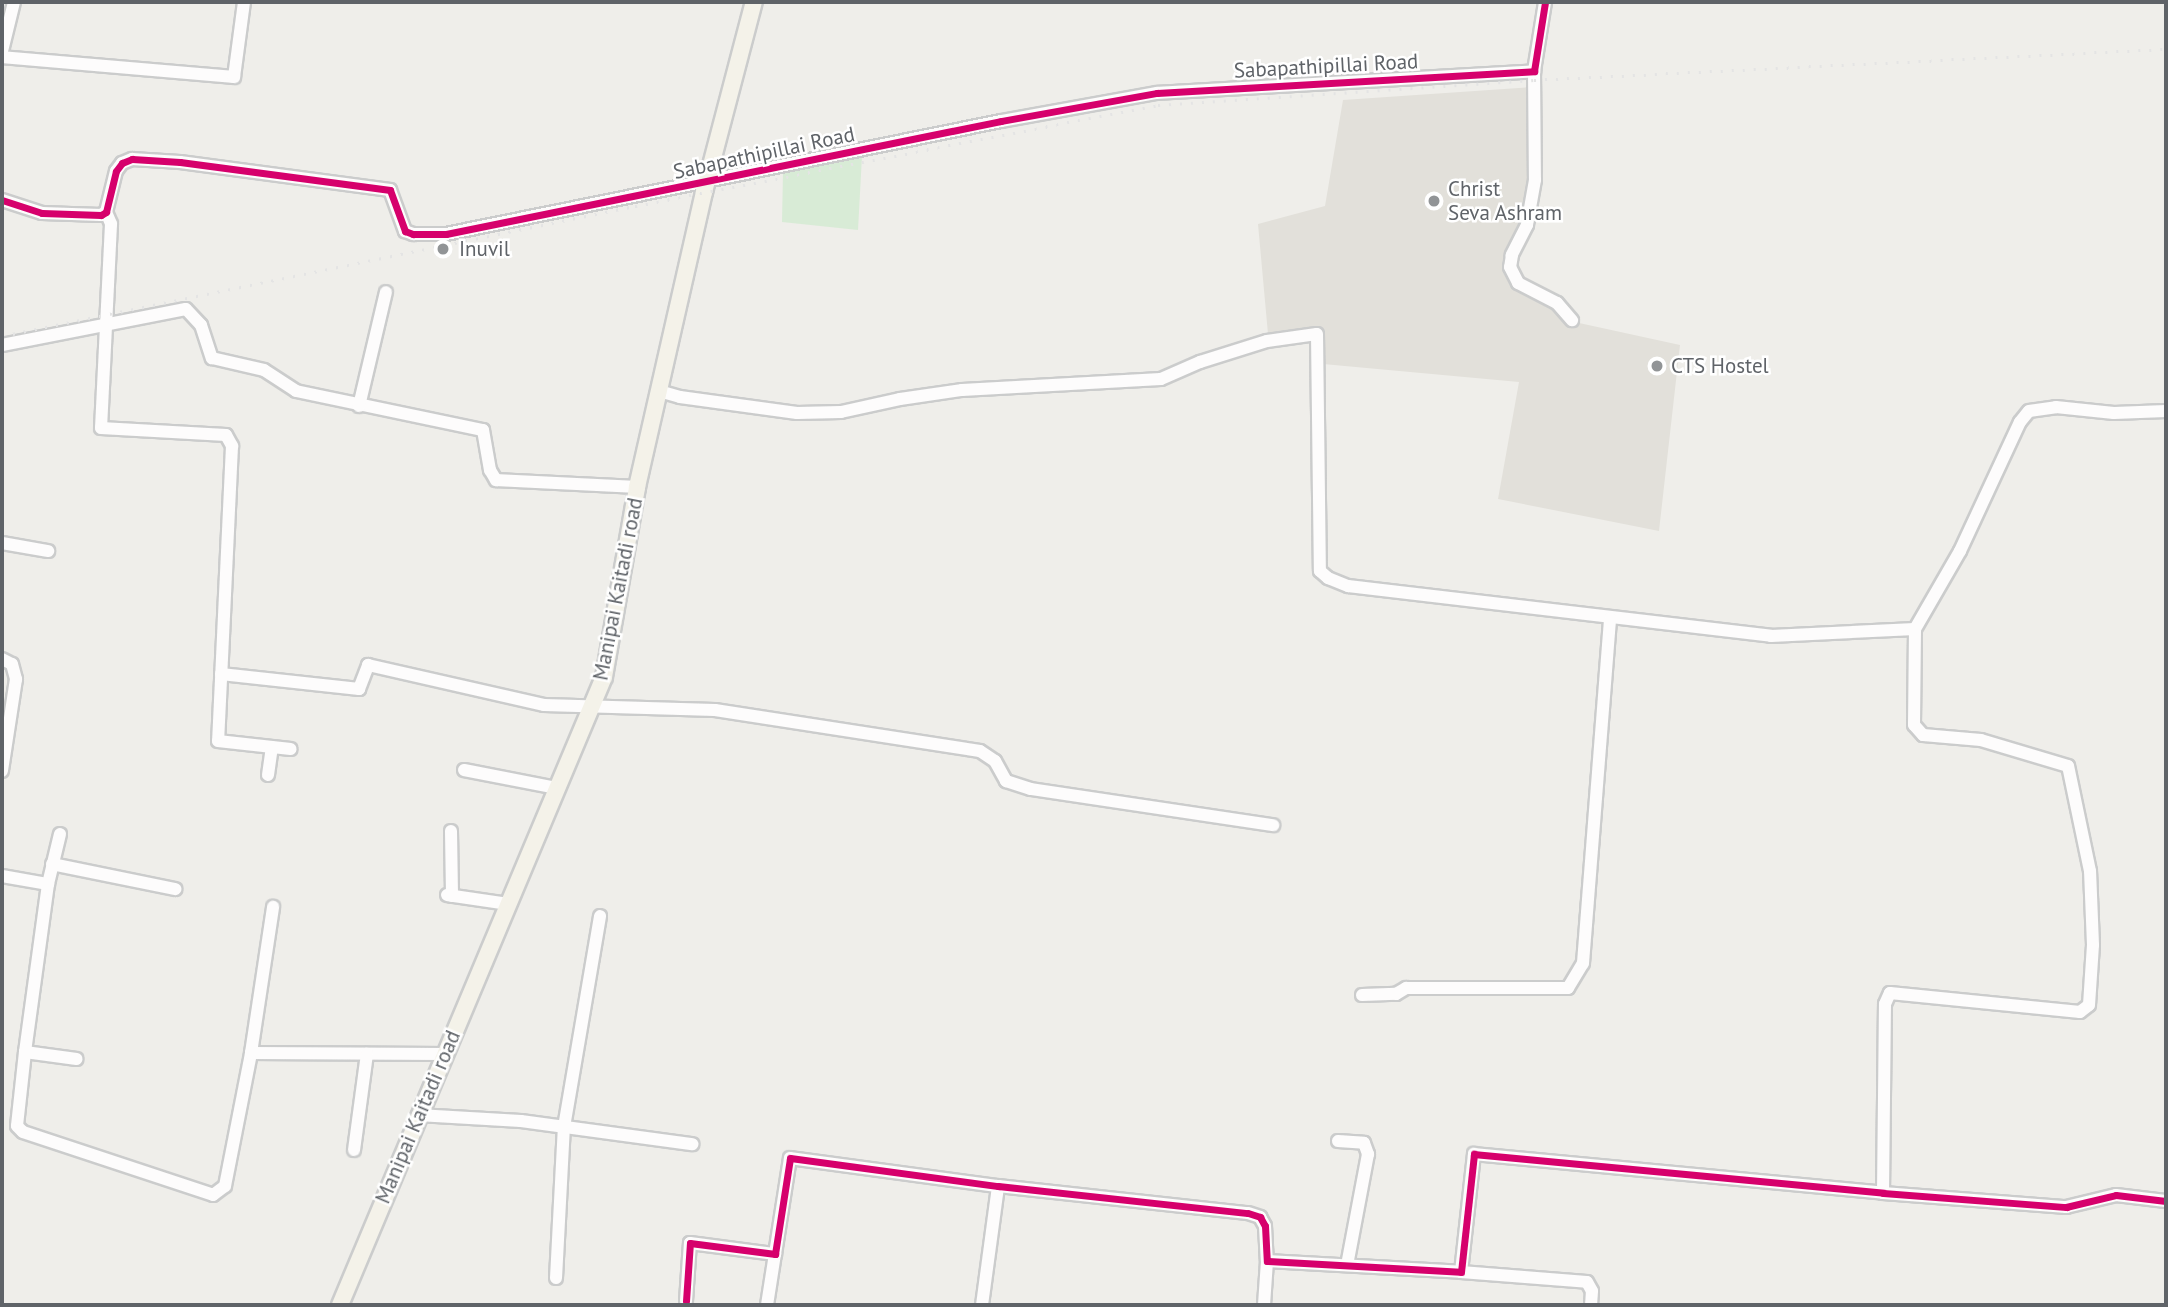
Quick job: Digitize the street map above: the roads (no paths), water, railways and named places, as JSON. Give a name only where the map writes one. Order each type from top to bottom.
[{"type":"main road","name":"Manipai Kaitadi road","points":[[340,1305],[604,677],[637,487],[706,183],[754,2]]},
{"type":"street","points":[[2,51],[15,2]]},
{"type":"street","points":[[2,57],[234,77],[244,2]]},
{"type":"street","points":[[1545,2],[1534,71],[1535,180],[1527,225],[1512,255],[1510,267],[1518,283],[1557,303],[1572,320]]},
{"type":"street","name":"Sabapathipillai Road","points":[[106,212],[116,171],[122,163],[132,159],[180,162],[390,190],[405,231],[413,234],[446,234],[1001,121],[1157,93],[1534,71]]},
{"type":"street","points":[[2,200],[42,214],[100,215],[106,212],[111,224],[101,428],[226,435],[232,446],[218,741],[291,750]]},
{"type":"street","points":[[359,406],[386,292]]},
{"type":"street","points":[[2,345],[186,310],[201,325],[212,358],[264,370],[296,391],[483,430],[490,470],[496,480],[637,487]]},
{"type":"street","points":[[659,391],[680,397],[797,413],[841,412],[900,398],[962,390],[1161,379],[1200,362],[1267,341],[1317,334],[1320,571],[1348,586],[1772,636],[1915,629]]},
{"type":"street","points":[[1883,1193],[1885,1004],[1890,993],[2080,1012],[2088,1005],[2093,944],[2090,871],[2068,766],[1980,740],[1923,735],[1914,724],[1915,629],[1960,551],[2020,422],[2029,411],[2056,407],[2114,413],[2166,411]]},
{"type":"street","points":[[2,544],[48,551]]},
{"type":"street","points":[[1362,995],[1395,994],[1406,988],[1568,988],[1583,963],[1610,619]]},
{"type":"street","points":[[2,659],[12,664],[16,679],[2,771]]},
{"type":"street","points":[[221,674],[359,689],[368,665],[544,705],[593,704],[715,710],[981,751],[995,761],[1006,781],[1031,789],[1273,825]]},
{"type":"street","points":[[268,775],[272,747]]},
{"type":"street","points":[[464,770],[557,788]]},
{"type":"street","points":[[451,831],[450,896],[508,904]]},
{"type":"street","points":[[60,834],[48,884],[25,1052],[18,1126],[23,1132],[213,1195],[225,1186],[251,1053],[273,907]]},
{"type":"street","points":[[52,864],[175,889]]},
{"type":"street","points":[[2,876],[48,884]]},
{"type":"street","points":[[556,1278],[564,1127],[600,916]]},
{"type":"street","points":[[25,1052],[77,1059]]},
{"type":"street","points":[[251,1053],[444,1054]]},
{"type":"street","points":[[354,1150],[367,1054]]},
{"type":"street","points":[[418,1115],[521,1121],[692,1144]]},
{"type":"street","points":[[1338,1141],[1364,1143],[1368,1154],[1347,1265]]},
{"type":"street","points":[[1461,1272],[1474,1154],[1883,1193],[2066,1207],[2116,1195],[2166,1201]]},
{"type":"street","points":[[767,1305],[790,1158],[998,1186],[1248,1213],[1260,1217],[1265,1226],[1265,1305]]},
{"type":"street","points":[[982,1305],[998,1186]]},
{"type":"street","points":[[686,1301],[690,1243],[775,1254]]},
{"type":"street","points":[[1267,1261],[1587,1282],[1592,1291],[1591,1305]]},
{"type":"railway","points":[[2,336],[635,206],[1158,105],[1534,80],[2166,49]]},
{"type":"place","name":"Christ Seva Ashram","points":[[1434,201]]},
{"type":"place","name":"Inuvil","points":[[443,249]]},
{"type":"place","name":"CTS Hostel","points":[[1657,366]]}]
